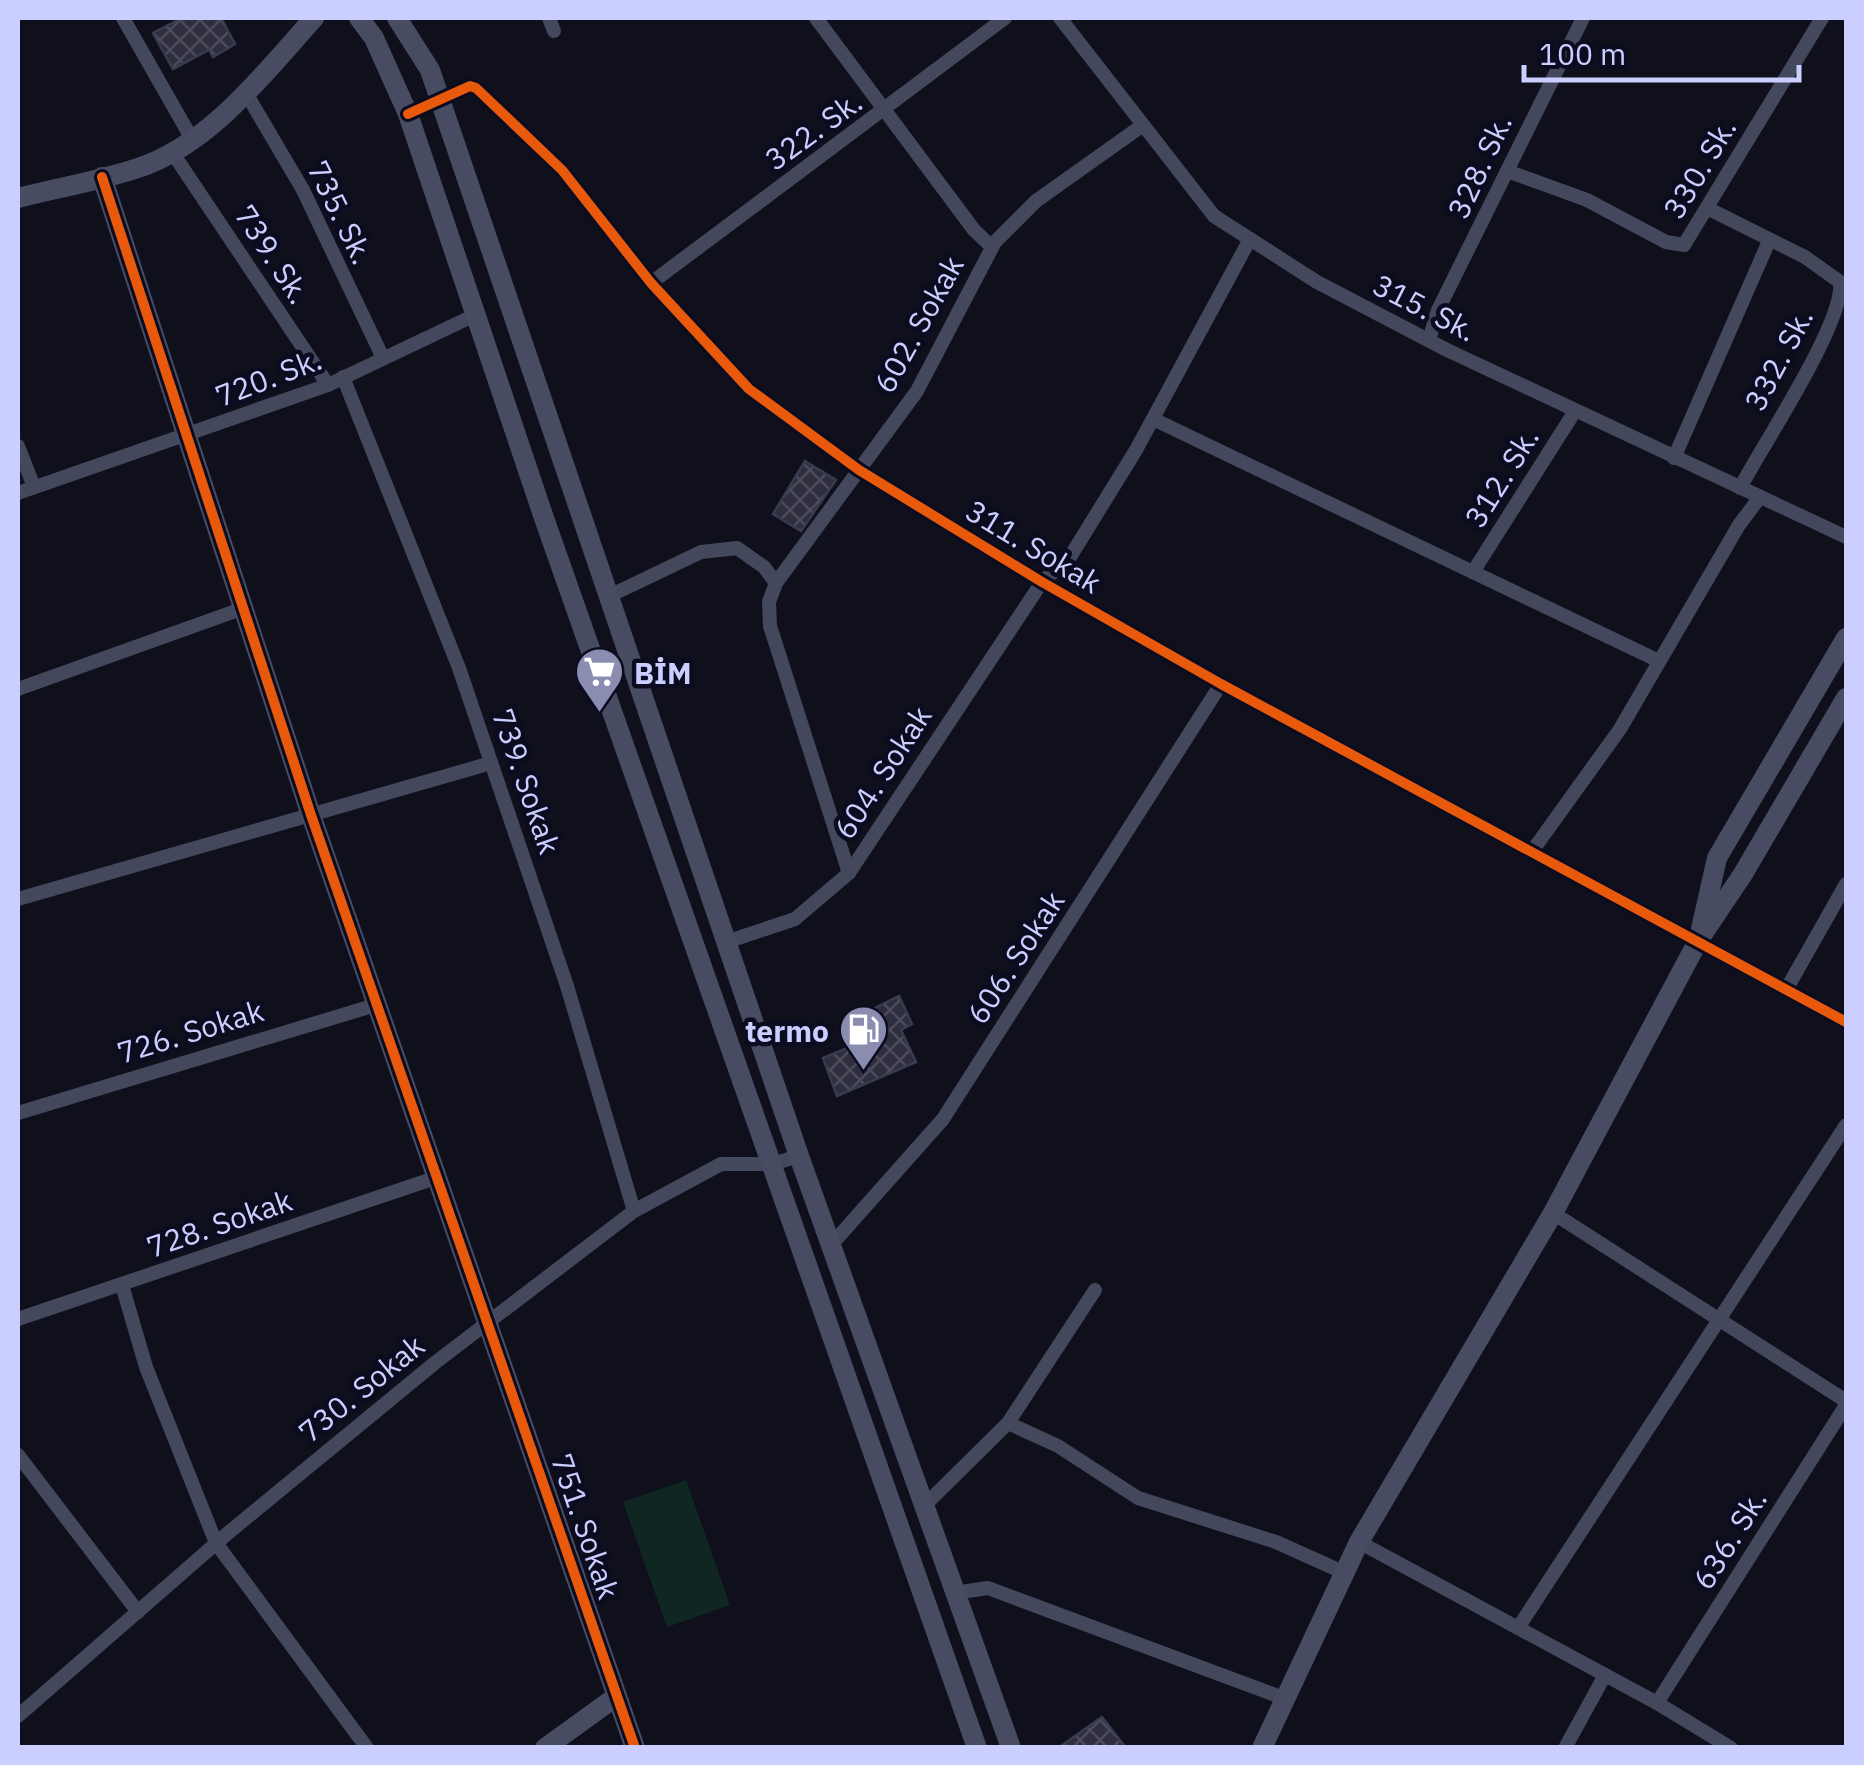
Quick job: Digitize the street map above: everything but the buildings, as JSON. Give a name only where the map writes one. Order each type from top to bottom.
[{"type":"street","points":[[123,18],[192,139]]},
{"type":"street","points":[[18,198],[140,168],[172,152],[246,93],[314,18]]},
{"type":"street","points":[[360,18],[374,38],[408,114],[977,1748]]},
{"type":"street","points":[[397,18],[430,70],[799,1156],[1011,1748]]},
{"type":"street","points":[[816,18],[974,230],[992,247]]},
{"type":"street","name":"322. Sk.","points":[[651,283],[1005,18]]},
{"type":"street","name":"315. Sk.","points":[[1060,18],[1214,216],[1318,282],[1428,340],[1846,538]]},
{"type":"street","name":"328. Sk.","points":[[1428,340],[1438,310],[1583,18]]},
{"type":"street","name":"330. Sk.","points":[[1508,171],[1587,200],[1666,242],[1684,245],[1822,18]]},
{"type":"street","name":"311. Sokak","points":[[440,101],[470,86],[476,88],[562,170],[651,283],[749,389],[859,470],[1042,582],[1222,684],[1846,1022]]},
{"type":"street","name":"735. Sk.","points":[[246,93],[303,190],[383,358]]},
{"type":"street","points":[[408,114],[440,101]]},
{"type":"street","name":"602. Sokak","points":[[776,582],[917,391],[992,247],[1036,201],[1143,126]]},
{"type":"street","name":"739. Sk.","points":[[172,152],[328,385]]},
{"type":"street","name":"751. Sokak","points":[[102,177],[184,438],[311,814],[635,1748]]},
{"type":"street","name":"332. Sk.","points":[[1707,208],[1804,258],[1840,282],[1841,296],[1820,344],[1740,488]]},
{"type":"street","name":"604. Sokak","points":[[726,942],[796,919],[848,874],[1042,582],[1070,557],[1153,419],[1250,239]]},
{"type":"street","points":[[1674,458],[1769,241]]},
{"type":"street","name":"720. Sk.","points":[[18,493],[328,385],[475,315]]},
{"type":"street","name":"739. Sokak","points":[[344,377],[459,668],[567,986],[634,1211]]},
{"type":"street","name":"312. Sk.","points":[[1473,572],[1575,411]]},
{"type":"street","points":[[1153,419],[1659,661]]},
{"type":"street","points":[[18,446],[34,487]]},
{"type":"street","points":[[1533,850],[1620,729],[1760,497]]},
{"type":"street","points":[[607,597],[701,552],[737,548],[764,567],[776,582],[769,602],[770,626],[786,689],[848,874]]},
{"type":"street","points":[[18,689],[244,608]]},
{"type":"street","points":[[1698,941],[1718,858],[1846,638]]},
{"type":"street","name":"606. Sokak","points":[[832,1244],[943,1119],[1222,684]]},
{"type":"street","points":[[1262,1748],[1359,1542],[1553,1213],[1698,941],[1743,874],[1846,698]]},
{"type":"street","points":[[18,899],[491,763]]},
{"type":"street","points":[[1786,990],[1846,884]]},
{"type":"street","name":"726. Sokak","points":[[18,1113],[379,1004]]},
{"type":"street","points":[[722,1021],[754,1023]]},
{"type":"street","points":[[1518,1628],[1846,1125]]},
{"type":"street","name":"730. Sokak","points":[[18,1714],[216,1544],[490,1321],[634,1211],[721,1164],[772,1164],[799,1156]]},
{"type":"street","name":"728. Sokak","points":[[18,1319],[438,1177]]},
{"type":"street","points":[[1553,1213],[1846,1403]]},
{"type":"street","points":[[122,1285],[146,1368],[216,1544],[367,1748]]},
{"type":"street","points":[[924,1506],[1008,1423],[1095,1290]]},
{"type":"street","name":"636. Sk.","points":[[1658,1703],[1846,1403]]},
{"type":"street","points":[[1008,1423],[1058,1446],[1138,1498],[1276,1542],[1345,1573]]},
{"type":"street","points":[[18,1454],[138,1612]]},
{"type":"street","points":[[1359,1542],[1658,1703],[1731,1748]]},
{"type":"street","points":[[954,1593],[988,1588],[1286,1699]]},
{"type":"street","points":[[1565,1748],[1606,1675]]},
{"type":"street","points":[[545,1748],[617,1696]]},
{"type":"green space","points":[[686,1480],[730,1605],[667,1627],[623,1502]]},
{"type":"cycle path","points":[[408,114],[470,86],[476,88],[562,170],[651,283],[749,389],[859,470],[1042,582],[1221,684],[1846,1022]]},
{"type":"cycle path","points":[[102,177],[311,815],[635,1748]]},
{"type":"place","name":"BİM","points":[[599,714]]},
{"type":"place","name":"termo","points":[[864,1072]]}]
